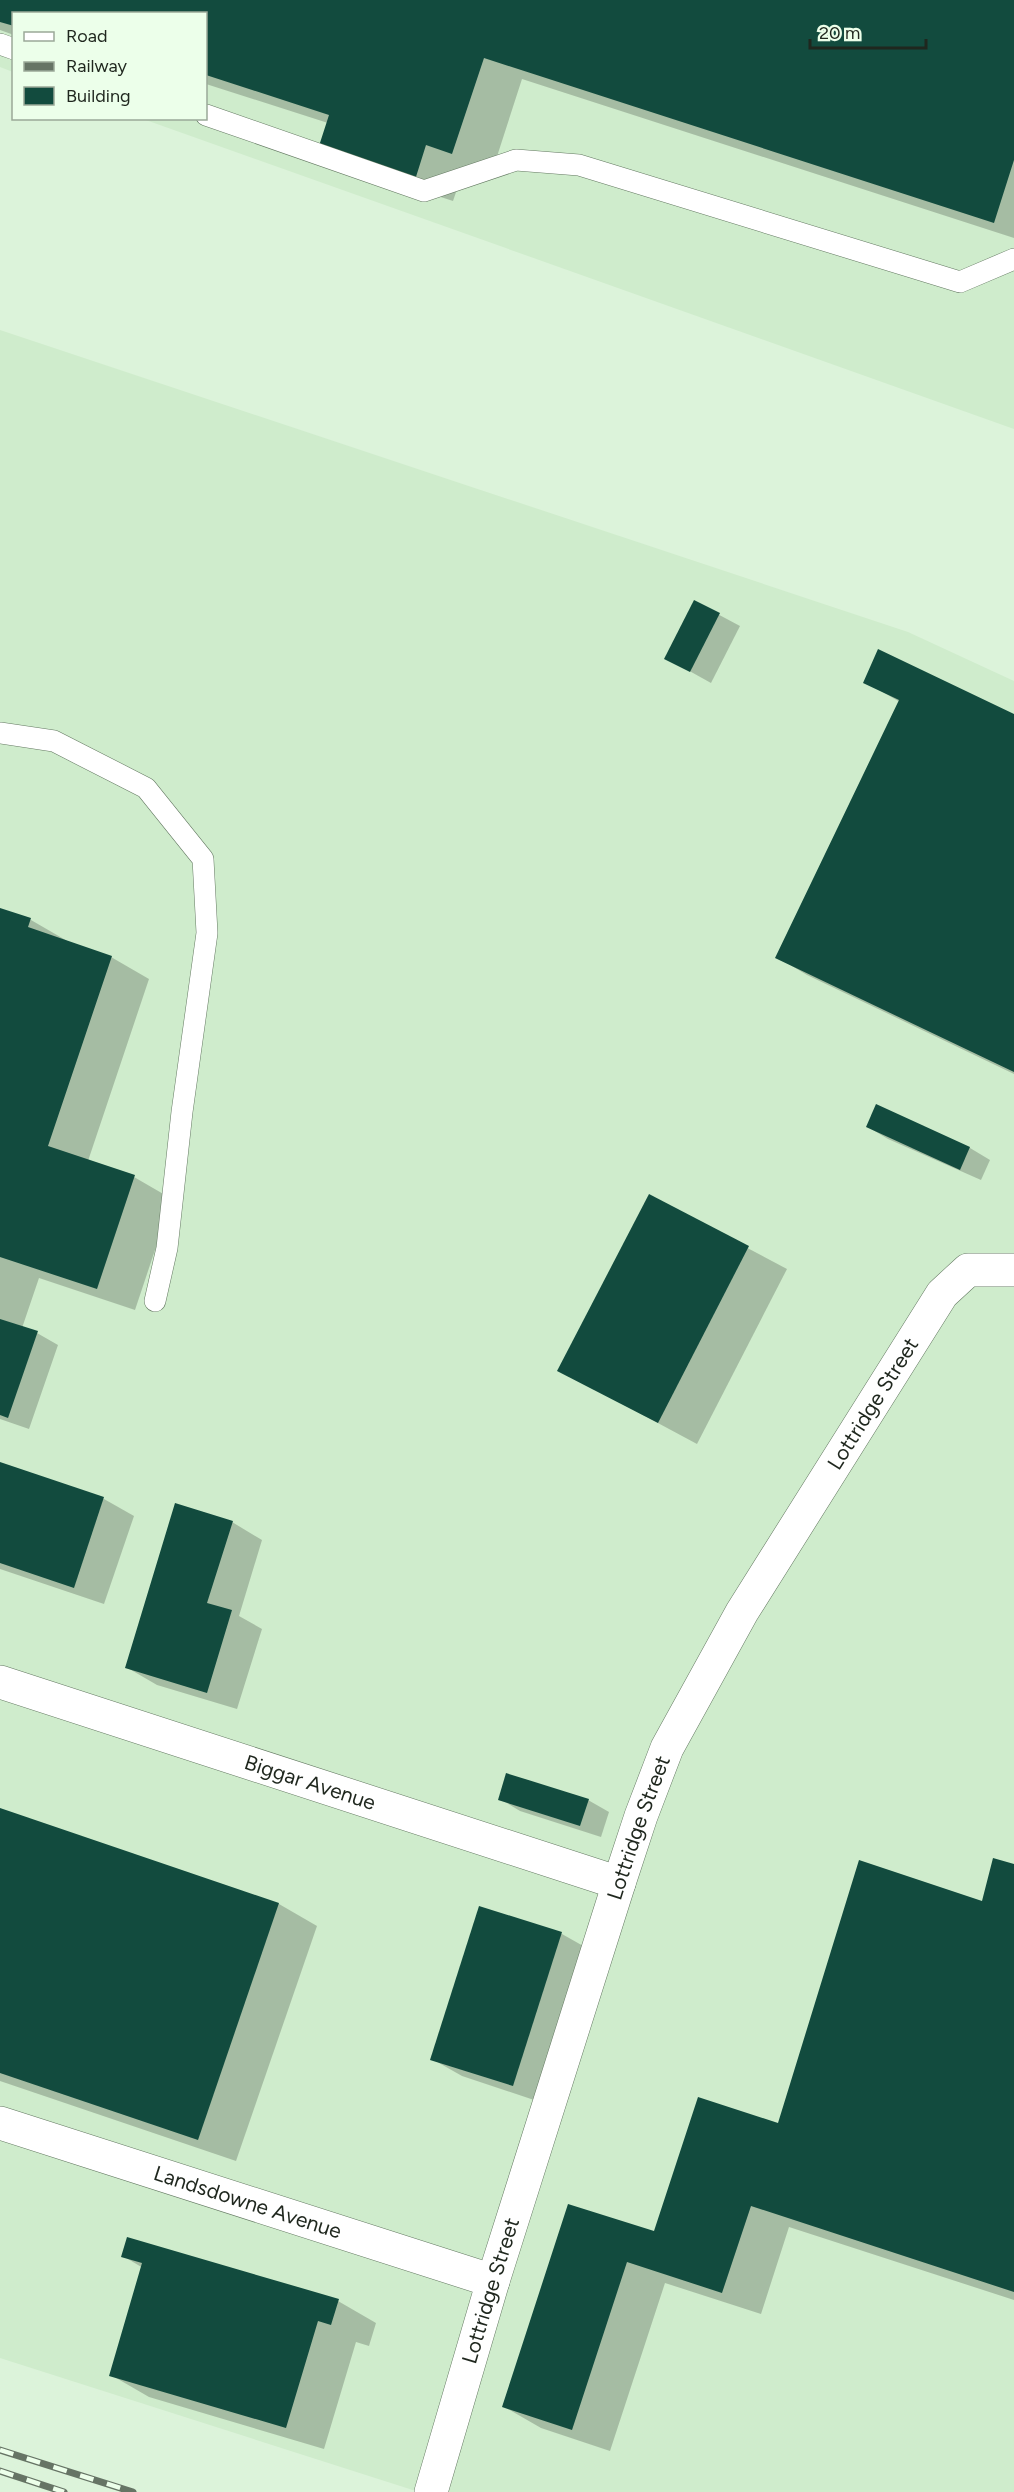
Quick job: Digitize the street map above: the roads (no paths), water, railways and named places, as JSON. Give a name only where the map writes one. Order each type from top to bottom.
[{"type":"street","name":"Lottridge Street","points":[[430,2492],[493,2281],[619,1883],[667,1748],[741,1612],[942,1294],[968,1270],[1013,1269]]},
{"type":"street","name":"Biggar Avenue","points":[[0,1682],[619,1883]]},
{"type":"street","name":"Landsdowne Avenue","points":[[0,2123],[493,2281]]},
{"type":"lane","points":[[207,115],[424,191],[516,160],[579,165],[960,282],[1014,259]]},
{"type":"lane","points":[[0,733],[54,741],[146,788],[203,859],[207,933],[182,1112],[167,1248],[156,1301]]},
{"type":"railway","points":[[0,2450],[133,2492]]},
{"type":"railway","points":[[0,2471],[64,2492]]}]
